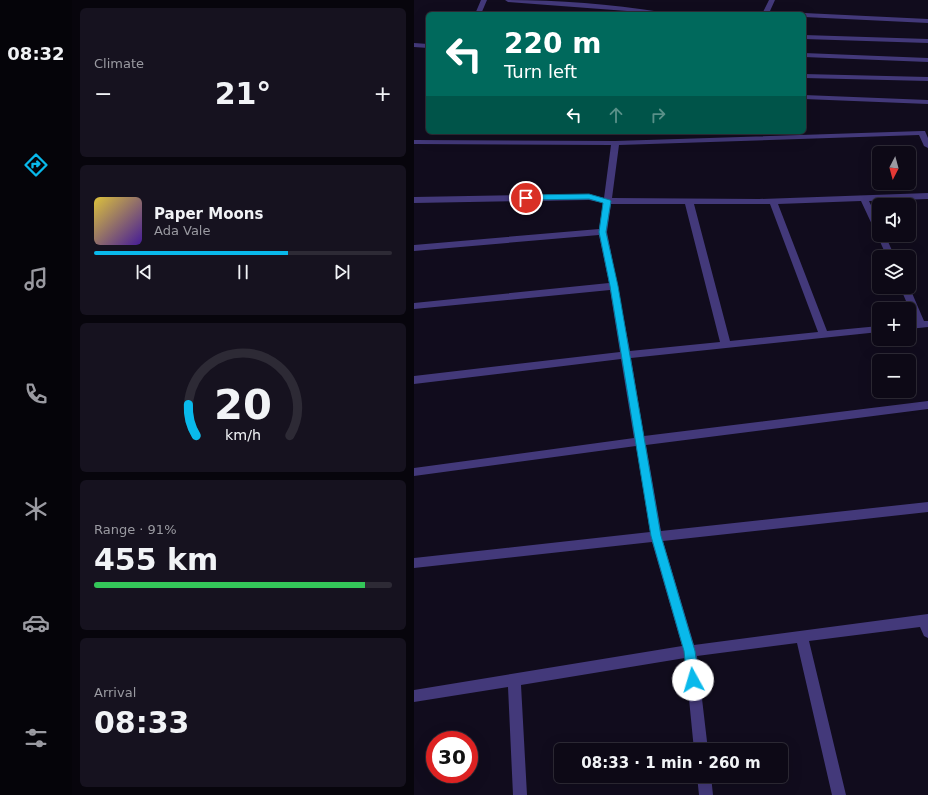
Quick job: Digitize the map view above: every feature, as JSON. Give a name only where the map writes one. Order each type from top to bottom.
[{"type":"street","points":[[479,12],[484,0]]},
{"type":"street","points":[[508,0],[627,9],[647,12]]},
{"type":"street","points":[[766,12],[772,0]]},
{"type":"street","points":[[806,15],[928,21]]},
{"type":"street","points":[[806,37],[928,41]]},
{"type":"street","points":[[414,45],[426,46]]},
{"type":"street","points":[[806,55],[928,60]]},
{"type":"street","points":[[806,76],[928,79]]},
{"type":"street","points":[[806,97],[928,102]]},
{"type":"street","points":[[414,142],[435,137],[567,137],[615,143],[925,131],[928,146]]},
{"type":"street","points":[[615,143],[602,232],[614,286],[656,536],[690,651],[700,743]]},
{"type":"street","points":[[414,200],[589,197],[607,201],[773,202],[928,196]]},
{"type":"street","points":[[864,198],[872,216]]},
{"type":"street","points":[[689,202],[726,345]]},
{"type":"street","points":[[773,202],[824,334]]},
{"type":"street","points":[[414,248],[602,232]]},
{"type":"street","points":[[414,306],[614,286]]},
{"type":"street","points":[[908,294],[925,324]]},
{"type":"street","points":[[414,380],[626,355],[872,330]]},
{"type":"street","points":[[414,472],[640,441],[928,405]]},
{"type":"street","points":[[414,563],[928,507]]},
{"type":"street","points":[[414,696],[690,651],[802,637],[926,625]]},
{"type":"street","points":[[802,637],[839,795]]},
{"type":"street","points":[[514,680],[520,795]]},
{"type":"street","points":[[705,783],[706,795]]},
{"type":"route","points":[[526,198],[589,197],[607,201],[602,232],[614,286],[656,536],[690,651],[693,680]]}]
